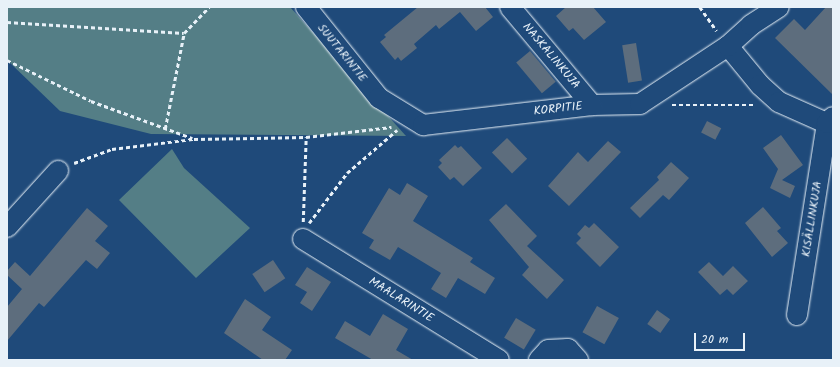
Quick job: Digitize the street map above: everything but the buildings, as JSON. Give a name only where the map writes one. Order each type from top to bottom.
[{"type":"street","name":"SUUTARINTIE","points":[[306,7],[379,98]]},
{"type":"street","name":"NASKALINKUJA","points":[[510,7],[592,105]]},
{"type":"street","name":"KORPITIE","points":[[379,98],[423,125],[592,105],[640,104],[728,46],[751,25],[779,7]]},
{"type":"street","points":[[728,46],[760,85],[779,102],[831,122]]},
{"type":"street","name":"KISÄLLINKUJA","points":[[797,315],[831,122]]},
{"type":"street","points":[[7,227],[58,171]]},
{"type":"street","name":"MAALARINTIE","points":[[303,238],[499,360]]},
{"type":"street","points":[[539,360],[548,350],[568,349],[578,360]]},
{"type":"path","points":[[165,129],[184,34],[209,7]]},
{"type":"path","points":[[700,7],[728,46]]},
{"type":"path","points":[[7,22],[184,34]]},
{"type":"path","points":[[7,60],[92,101],[194,139]]},
{"type":"path","points":[[670,105],[746,106],[779,102]]},
{"type":"path","points":[[58,171],[112,149],[194,139],[306,137],[401,126],[347,173],[310,218],[303,238]]},
{"type":"path","points":[[303,238],[306,137]]},
{"type":"green space","points":[[7,7],[290,7],[406,136],[151,134],[60,111],[7,60]]},
{"type":"green space","points":[[172,149],[184,168],[250,228],[196,278],[119,200]]}]
